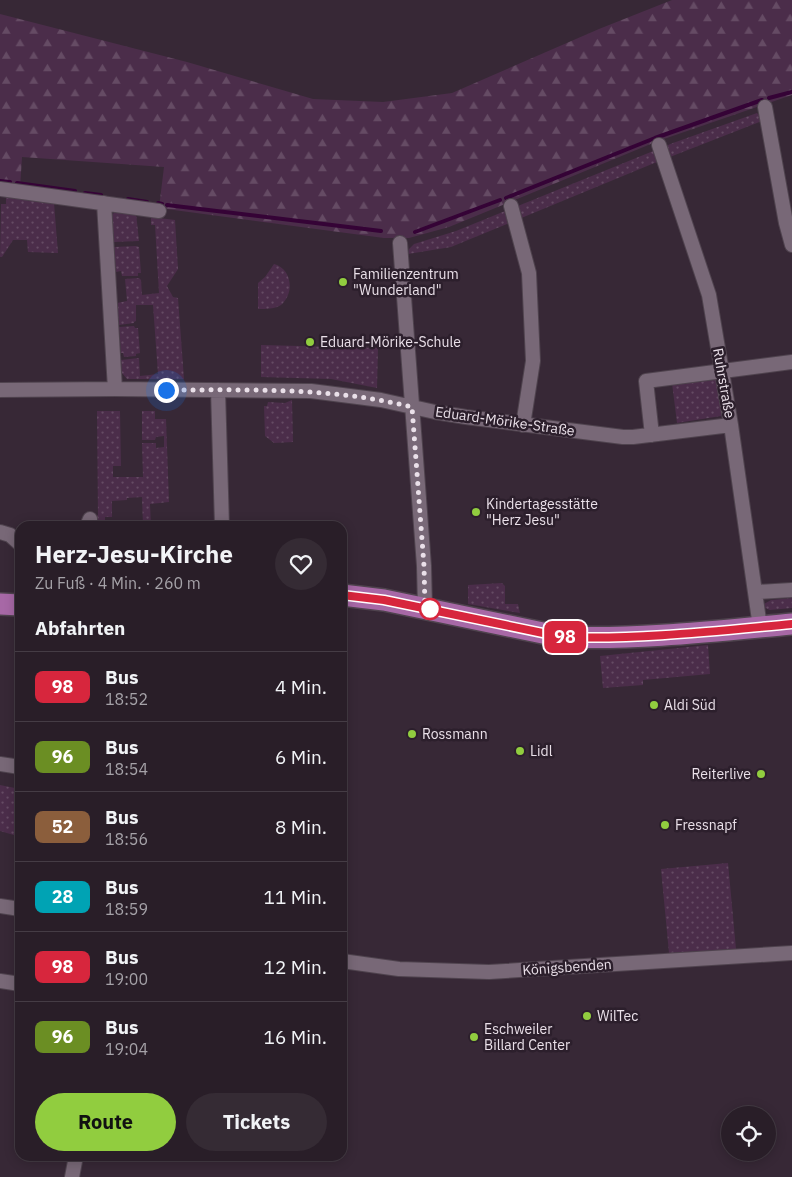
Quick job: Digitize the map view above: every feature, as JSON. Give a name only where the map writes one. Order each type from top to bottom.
[{"type":"main road","points":[[347,595],[365,596],[562,637],[644,636],[792,624]]},
{"type":"main road","points":[[0,604],[15,604]]},
{"type":"street","points":[[765,107],[789,221],[792,245]]},
{"type":"street","name":"Ruhrstraße","points":[[659,145],[709,295],[757,592],[760,627]]},
{"type":"street","points":[[0,189],[159,211]]},
{"type":"street","points":[[104,203],[115,389]]},
{"type":"street","points":[[511,206],[529,273],[532,361],[523,425]]},
{"type":"street","points":[[400,244],[424,566],[425,608]]},
{"type":"street","points":[[652,435],[646,381],[792,362]]},
{"type":"street","name":"Eduard-Mörike-Straße","points":[[0,390],[312,391],[381,400],[435,412],[623,437],[731,425]]},
{"type":"street","points":[[218,390],[222,521]]},
{"type":"street","points":[[0,532],[10,535],[15,540]]},
{"type":"street","points":[[757,592],[792,590]]},
{"type":"street","points":[[0,764],[15,766]]},
{"type":"street","points":[[0,906],[15,908]]},
{"type":"street","name":"Königsbenden","points":[[347,962],[399,969],[489,972],[792,953]]},
{"type":"street","points":[[0,981],[15,983]]},
{"type":"street","points":[[72,1177],[75,1161]]},
{"type":"green space","points":[[672,0],[792,0],[792,95],[658,141],[449,227],[409,238],[384,238],[159,208],[164,167],[22,157],[20,188],[0,185],[0,14],[187,62],[313,99],[383,102],[452,93],[599,29]]},
{"type":"green space","points":[[757,113],[762,121],[451,247],[408,254],[409,249],[414,244],[456,231],[673,143]]},
{"type":"green space","points":[[6,196],[54,203],[58,253],[28,252],[27,240],[13,240],[2,257],[0,257],[1,204],[6,204]]},
{"type":"green space","points":[[116,211],[136,213],[139,241],[114,242],[112,215]]},
{"type":"green space","points":[[151,217],[175,220],[178,269],[167,286],[173,297],[178,298],[184,379],[127,379],[122,373],[121,360],[139,358],[140,376],[158,374],[153,305],[136,305],[136,321],[119,325],[117,303],[127,301],[125,279],[139,278],[141,280],[142,295],[159,293],[155,225],[151,225]]},
{"type":"green space","points":[[114,247],[139,247],[141,273],[138,273],[138,276],[122,276],[121,271],[116,272]]},
{"type":"green space","points":[[274,264],[285,271],[288,276],[290,288],[288,294],[279,306],[258,309],[258,283]]},
{"type":"green space","points":[[134,326],[138,328],[140,353],[136,354],[136,356],[124,357],[123,353],[121,353],[119,327]]},
{"type":"green space","points":[[261,345],[378,348],[377,388],[331,379],[261,377]]},
{"type":"green space","points":[[715,377],[718,380],[721,416],[677,423],[672,383]]},
{"type":"green space","points":[[292,400],[293,442],[274,443],[265,436],[264,406],[267,406],[268,402],[285,403]]},
{"type":"green space","points":[[97,411],[120,411],[121,466],[113,466],[113,477],[143,477],[142,443],[156,443],[156,448],[164,447],[164,436],[156,437],[155,440],[142,440],[142,411],[155,411],[155,419],[166,419],[169,502],[150,504],[151,521],[143,521],[142,497],[112,501],[112,517],[105,517],[105,521],[93,521],[95,516],[98,515]]},
{"type":"green space","points":[[502,583],[505,586],[505,604],[518,604],[520,613],[468,604],[468,585]]},
{"type":"green space","points":[[792,598],[792,608],[770,610],[765,608],[764,604],[771,600]]},
{"type":"green space","points":[[708,645],[710,674],[643,680],[643,685],[603,688],[600,656]]},
{"type":"green space","points":[[0,785],[15,788],[15,835],[0,831]]},
{"type":"green space","points":[[728,863],[736,949],[669,953],[661,869]]},
{"type":"waterway","points":[[769,98],[792,92]]},
{"type":"waterway","points":[[506,198],[655,138],[762,100]]},
{"type":"waterway","points":[[0,181],[10,182]]},
{"type":"waterway","points":[[17,183],[75,191]]},
{"type":"waterway","points":[[85,193],[101,195]]},
{"type":"waterway","points":[[128,199],[147,202]]},
{"type":"waterway","points":[[415,232],[500,200]]},
{"type":"waterway","points":[[158,203],[162,204]]},
{"type":"waterway","points":[[167,205],[381,231]]},
{"type":"bus line","name":"98","points":[[347,595],[365,596],[562,637],[644,636],[792,624]]},
{"type":"place","name":"Familienzentrum \"Wunderland\"","points":[[343,282]]},
{"type":"place","name":"Eduard-Mörike-Schule","points":[[310,342]]},
{"type":"place","name":"Kindertagesstätte \"Herz Jesu\"","points":[[476,512]]},
{"type":"place","name":"Aldi Süd","points":[[654,705]]},
{"type":"place","name":"Rossmann","points":[[412,734]]},
{"type":"place","name":"Lidl","points":[[520,751]]},
{"type":"place","name":"Reiterlive","points":[[761,774]]},
{"type":"place","name":"Fressnapf","points":[[665,825]]},
{"type":"place","name":"WilTec","points":[[587,1016]]},
{"type":"place","name":"Eschweiler Billard Center","points":[[474,1037]]},
{"type":"route","points":[[166,390],[312,391],[381,400],[412,407],[426,593],[425,608],[430,609]]}]
